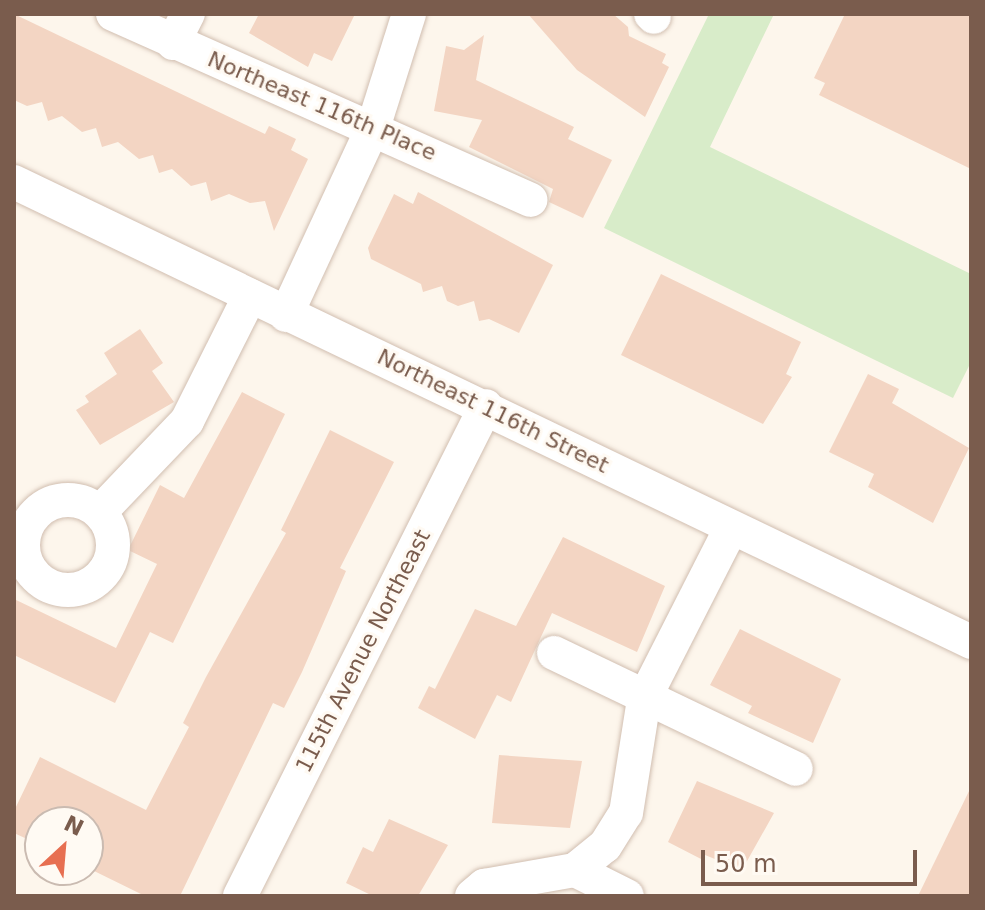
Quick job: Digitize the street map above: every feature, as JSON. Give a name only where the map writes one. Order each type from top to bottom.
[{"type":"street","name":"Northeast 116th Place","points":[[113,14],[180,28],[530,200]]},
{"type":"street","points":[[286,315],[374,125],[409,14]]},
{"type":"street","name":"Northeast 116th Street","points":[[14,182],[286,315],[486,406],[731,528],[971,642]]},
{"type":"street","points":[[100,512],[187,421],[250,296]]},
{"type":"street","name":"115th Avenue Northeast","points":[[240,896],[486,406]]},
{"type":"street","points":[[472,896],[484,886],[575,870],[605,846],[626,813],[644,699],[731,528]]},
{"type":"street","points":[[554,653],[644,699],[796,769]]},
{"type":"street","points":[[575,870],[627,896]]},
{"type":"green space","points":[[709,14],[774,14],[710,147],[971,274],[971,362],[953,398],[604,228]]},
{"type":"building","points":[[14,14],[265,134],[269,126],[296,139],[291,150],[308,159],[274,231],[265,201],[250,203],[229,194],[211,201],[206,182],[191,186],[172,169],[159,173],[153,155],[139,159],[118,142],[102,147],[96,128],[82,132],[62,116],[48,121],[42,102],[27,106],[14,100]]},
{"type":"building","points":[[259,14],[355,14],[332,61],[314,53],[308,67],[249,33]]},
{"type":"building","points":[[528,14],[613,14],[628,27],[629,36],[666,54],[662,63],[669,67],[645,117],[577,70]]},
{"type":"building","points":[[845,14],[971,14],[971,169],[819,95],[825,83],[814,78]]},
{"type":"building","points":[[484,35],[476,80],[574,127],[568,139],[612,160],[583,218],[549,202],[553,189],[469,147],[482,120],[434,111],[446,46],[464,50]]},
{"type":"building","points":[[418,192],[553,265],[519,333],[489,319],[479,321],[474,301],[458,306],[447,301],[442,286],[423,292],[421,284],[371,259],[368,248],[394,194],[413,204]]},
{"type":"building","points":[[661,274],[801,342],[786,374],[792,377],[763,424],[621,355]]},
{"type":"building","points":[[140,329],[163,363],[152,371],[174,402],[100,445],[76,410],[89,402],[85,396],[117,374],[104,353]]},
{"type":"building","points":[[868,374],[899,389],[892,403],[969,448],[933,523],[868,487],[874,474],[829,452]]},
{"type":"building","points":[[242,392],[285,414],[173,643],[150,632],[115,703],[14,655],[14,599],[116,648],[157,564],[128,550],[160,485],[184,498]]},
{"type":"building","points":[[330,430],[394,462],[340,568],[346,571],[302,672],[284,708],[273,703],[180,896],[145,896],[104,876],[104,806],[24,806],[24,838],[14,833],[14,811],[40,757],[146,810],[189,727],[183,723],[206,677],[286,533],[281,530]]},
{"type":"building","points":[[563,537],[665,586],[637,652],[552,613],[511,702],[497,695],[475,739],[418,708],[429,686],[435,689],[475,609],[516,626]]},
{"type":"building","points":[[740,629],[841,679],[813,743],[748,713],[752,706],[710,685]]},
{"type":"building","points":[[499,755],[582,761],[570,828],[492,823]]},
{"type":"building","points":[[697,781],[774,813],[742,870],[705,855],[703,860],[668,842]]},
{"type":"building","points":[[971,787],[971,896],[918,896]]},
{"type":"building","points":[[389,819],[448,845],[418,896],[373,896],[346,883],[363,847],[373,852]]}]
